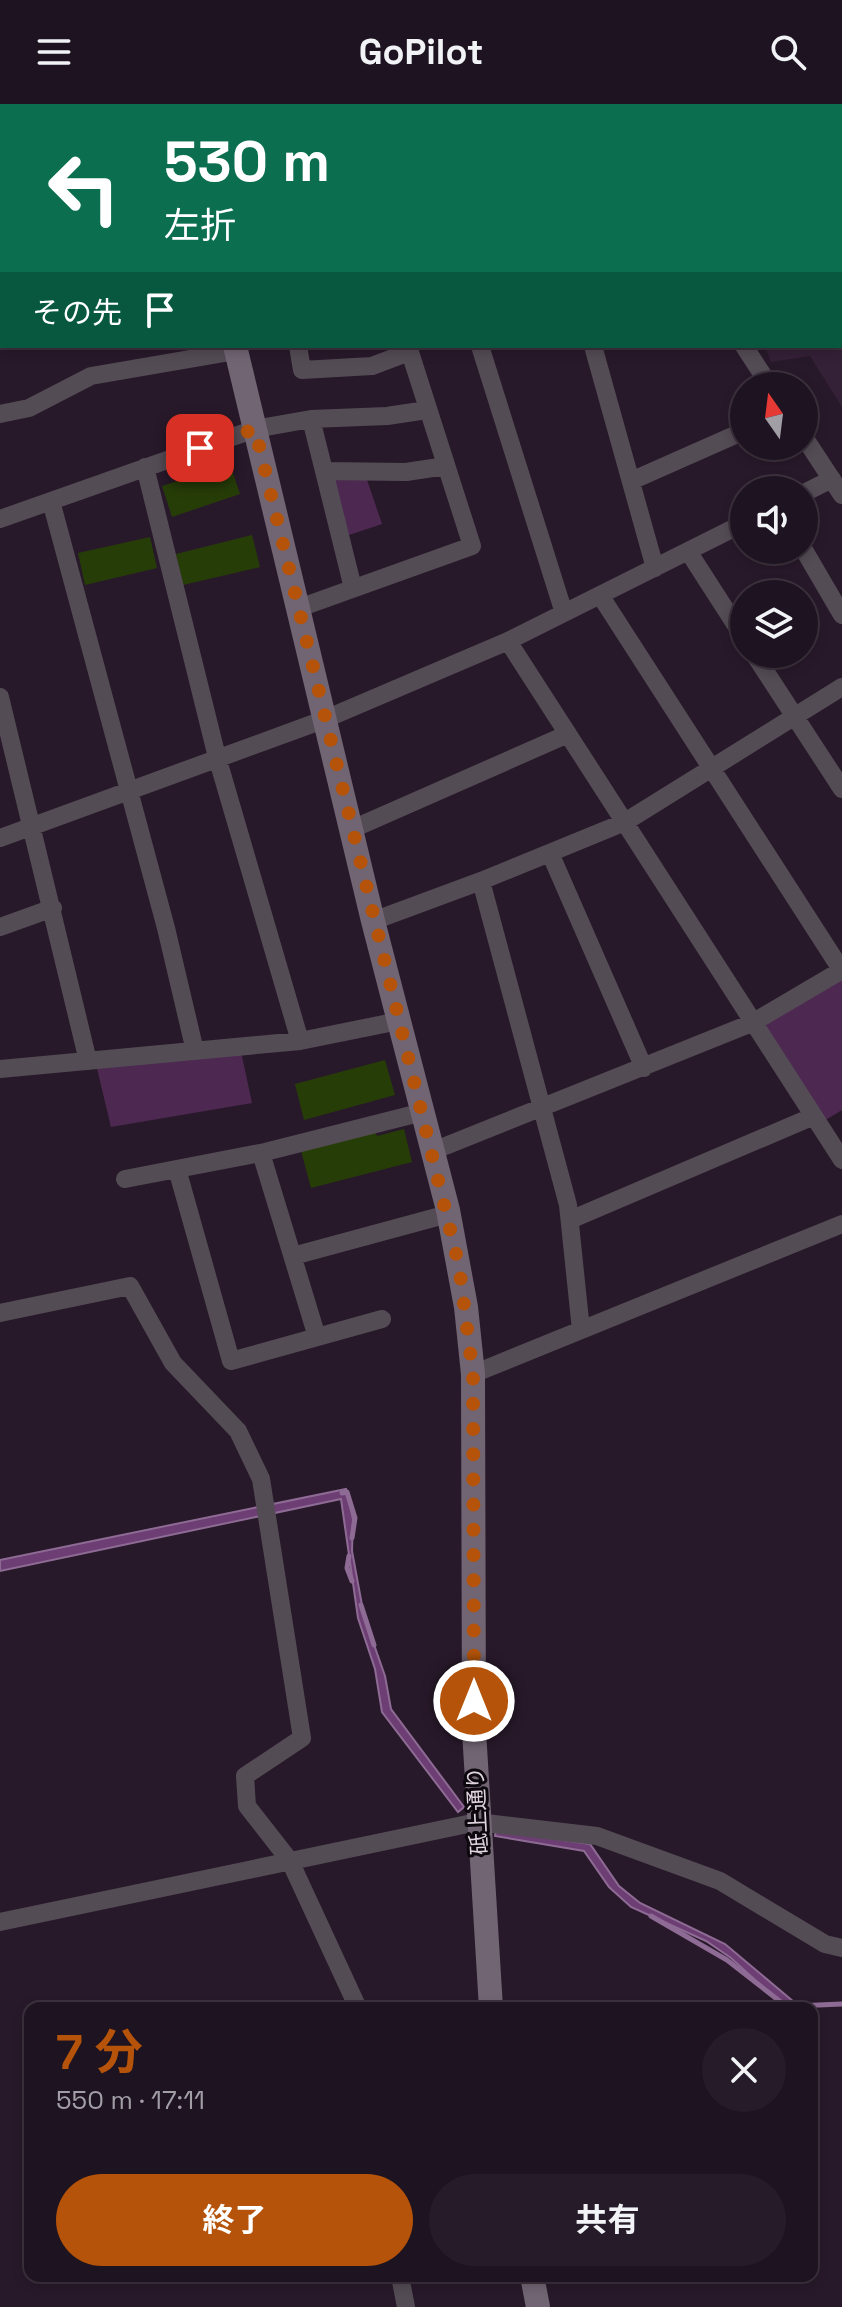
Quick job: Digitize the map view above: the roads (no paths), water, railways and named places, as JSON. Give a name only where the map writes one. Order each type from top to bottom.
[{"type":"street","points":[[0,414],[29,408],[91,376],[236,348]]},
{"type":"street","name":"砥上通り","points":[[236,348],[323,720],[433,1151],[466,1307],[473,1374],[477,1822],[491,2002]]},
{"type":"street","points":[[298,348],[302,370],[372,366],[409,349],[472,546],[299,608]]},
{"type":"street","points":[[481,348],[564,613]]},
{"type":"street","points":[[594,348],[655,568]]},
{"type":"street","points":[[745,348],[761,372]]},
{"type":"street","points":[[0,519],[255,429],[311,419],[427,410]]},
{"type":"street","points":[[311,419],[353,588]]},
{"type":"street","points":[[631,481],[730,437]]},
{"type":"street","points":[[818,458],[837,487]]},
{"type":"street","points":[[324,471],[406,472],[446,466]]},
{"type":"street","points":[[145,467],[217,757],[300,1041]]},
{"type":"street","points":[[51,501],[195,1051]]},
{"type":"street","points":[[0,838],[127,788],[323,720],[508,641],[730,530]]},
{"type":"street","points":[[688,551],[730,616]]},
{"type":"street","points":[[812,564],[842,615]]},
{"type":"street","points":[[433,1151],[543,1110],[752,1023],[842,971],[600,595]]},
{"type":"street","points":[[508,641],[842,1160]]},
{"type":"street","points":[[763,668],[842,789]]},
{"type":"street","points":[[373,921],[625,822],[842,687]]},
{"type":"street","points":[[0,697],[88,1061]]},
{"type":"street","points":[[350,830],[568,734]]},
{"type":"street","points":[[550,853],[644,1068]]},
{"type":"street","points":[[481,881],[570,1220],[581,1330]]},
{"type":"street","points":[[0,927],[53,908]]},
{"type":"street","points":[[0,1069],[300,1041],[399,1021]]},
{"type":"street","points":[[125,1179],[261,1153],[423,1112]]},
{"type":"street","points":[[570,1220],[814,1116]]},
{"type":"street","points":[[261,1153],[317,1337]]},
{"type":"street","points":[[177,1169],[231,1361],[382,1319]]},
{"type":"street","points":[[293,1256],[448,1214]]},
{"type":"street","points":[[473,1374],[842,1224]]},
{"type":"street","points":[[0,1313],[130,1286],[173,1363],[238,1431],[261,1479],[302,1738],[245,1776],[247,1806],[290,1861],[355,2002]]},
{"type":"street","points":[[0,1922],[477,1822],[597,1836],[720,1881],[825,1944],[842,1948]]},
{"type":"street","points":[[401,2282],[406,2307]]},
{"type":"street","points":[[533,2282],[538,2307]]},
{"type":"waterway","points":[[342,1493],[347,1492],[355,1518],[352,1538]]},
{"type":"waterway","points":[[349,1556],[347,1568],[352,1581]]},
{"type":"waterway","points":[[361,1605],[374,1645]]},
{"type":"waterway","points":[[651,1916],[727,1960],[781,2002]]},
{"type":"waterway","points":[[818,2005],[842,2004]]}]
